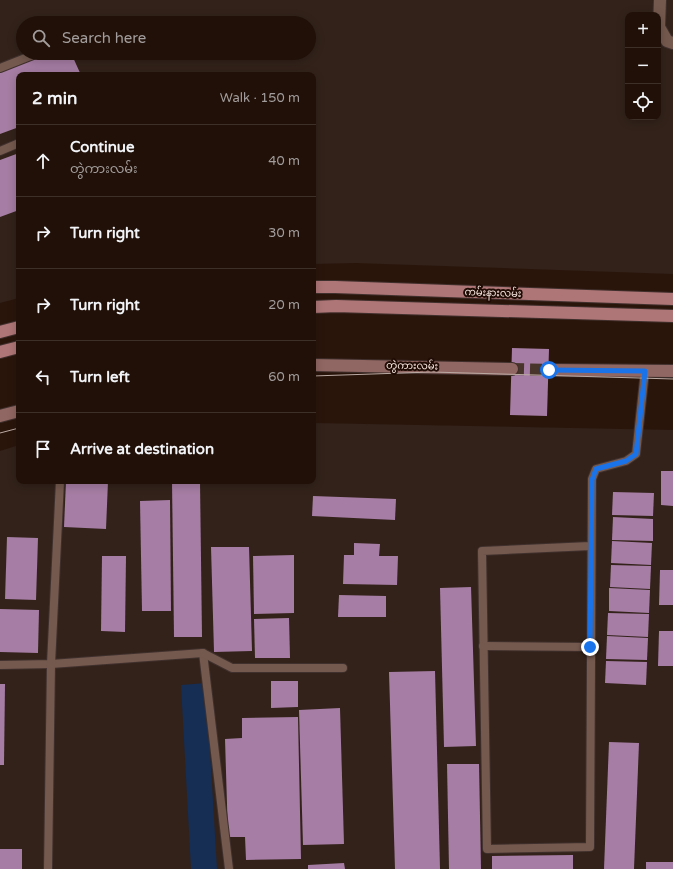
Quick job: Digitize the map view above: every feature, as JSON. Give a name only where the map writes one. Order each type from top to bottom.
[{"type":"main road","name":"ကမ်းနားလမ်း","points":[[316,287],[336,286],[536,295],[673,299]]},
{"type":"main road","points":[[535,312],[536,295]]},
{"type":"main road","name":"ကမ်းနားလမ်း","points":[[316,307],[336,306],[673,316]]},
{"type":"main road","points":[[0,332],[16,328]]},
{"type":"main road","points":[[0,352],[16,348]]},
{"type":"main road","name":"တွဲကားလမ်း","points":[[316,366],[512,369]]},
{"type":"main road","points":[[549,370],[673,371]]},
{"type":"main road","points":[[0,416],[16,413]]},
{"type":"street","points":[[660,0],[660,27],[667,41],[673,43]]},
{"type":"lane","points":[[0,68],[20,60]]},
{"type":"lane","points":[[0,151],[16,144]]},
{"type":"lane","points":[[590,546],[482,551],[487,849],[590,848],[590,546],[592,480],[596,469],[626,461],[636,454],[645,371]]},
{"type":"lane","points":[[48,869],[50,664],[60,484]]},
{"type":"lane","points":[[483,646],[590,647]]},
{"type":"lane","points":[[203,652],[229,869]]},
{"type":"lane","points":[[0,665],[50,664],[203,652],[232,668],[343,668]]},
{"type":"shaded area","points":[[0,0],[673,0],[673,274],[355,263],[316,264],[316,72],[16,72],[16,299],[0,303]]},
{"type":"shaded area","points":[[316,423],[673,430],[673,869],[0,869],[0,451],[16,446],[16,484],[316,484]]},
{"type":"water","points":[[206,683],[217,869],[191,869],[181,685]]},
{"type":"building","points":[[30,60],[74,60],[80,72],[16,72],[16,128],[0,134],[0,72]]},
{"type":"building","points":[[16,154],[16,211],[0,217],[0,160]]},
{"type":"building","points":[[512,348],[549,349],[547,416],[510,415]]},
{"type":"building","points":[[661,471],[673,471],[673,506],[661,505]]},
{"type":"building","points":[[66,484],[108,484],[106,529],[64,527]]},
{"type":"building","points":[[172,484],[200,484],[202,637],[174,637]]},
{"type":"building","points":[[613,492],[654,493],[653,516],[612,515]]},
{"type":"building","points":[[313,496],[396,499],[395,520],[312,516]]},
{"type":"building","points":[[170,500],[171,611],[142,611],[140,501]]},
{"type":"building","points":[[613,517],[653,519],[653,541],[612,540]]},
{"type":"building","points":[[7,537],[38,538],[36,600],[5,599]]},
{"type":"building","points":[[612,541],[652,543],[651,565],[611,563]]},
{"type":"building","points":[[354,543],[380,544],[379,556],[398,556],[397,585],[343,584],[344,555],[354,555]]},
{"type":"building","points":[[211,547],[249,547],[252,651],[214,652]]},
{"type":"building","points":[[294,555],[294,613],[254,614],[253,556]]},
{"type":"building","points":[[102,556],[126,556],[125,632],[101,631]]},
{"type":"building","points":[[611,565],[651,566],[650,589],[610,587]]},
{"type":"building","points":[[660,570],[673,570],[673,605],[659,605]]},
{"type":"building","points":[[471,587],[476,746],[444,747],[440,588]]},
{"type":"building","points":[[609,588],[650,590],[649,613],[609,611]]},
{"type":"building","points":[[339,595],[386,596],[386,617],[338,617]]},
{"type":"building","points":[[0,609],[39,610],[38,653],[0,652]]},
{"type":"building","points":[[608,613],[649,614],[648,637],[607,635]]},
{"type":"building","points":[[289,618],[290,658],[255,658],[254,619]]},
{"type":"building","points":[[659,631],[673,631],[673,666],[658,666]]},
{"type":"building","points":[[607,636],[648,638],[647,660],[606,659]]},
{"type":"building","points":[[606,661],[647,662],[646,685],[605,683]]},
{"type":"building","points":[[435,671],[440,869],[395,869],[389,672]]},
{"type":"building","points":[[271,681],[298,681],[298,707],[271,708]]},
{"type":"building","points":[[0,684],[5,684],[4,765],[0,765]]},
{"type":"building","points":[[340,708],[344,844],[303,845],[299,710]]},
{"type":"building","points":[[298,717],[301,859],[246,860],[245,837],[228,837],[225,739],[242,738],[242,718]]},
{"type":"building","points":[[609,742],[639,743],[634,869],[604,869]]},
{"type":"building","points":[[447,764],[479,764],[481,869],[449,869]]},
{"type":"building","points":[[0,849],[22,849],[22,869],[0,869]]},
{"type":"building","points":[[573,855],[573,869],[492,869],[492,856]]},
{"type":"building","points":[[646,862],[673,862],[673,869],[646,869]]},
{"type":"building","points":[[344,863],[345,869],[308,869],[308,865]]},
{"type":"tunnel","points":[[512,369],[549,370]]},
{"type":"tram line","points":[[316,376],[432,372],[673,379]]},
{"type":"tram line","points":[[0,433],[16,429]]},
{"type":"route","points":[[549,370],[645,371],[636,454],[626,461],[596,469],[592,480],[590,546],[590,647]]}]
